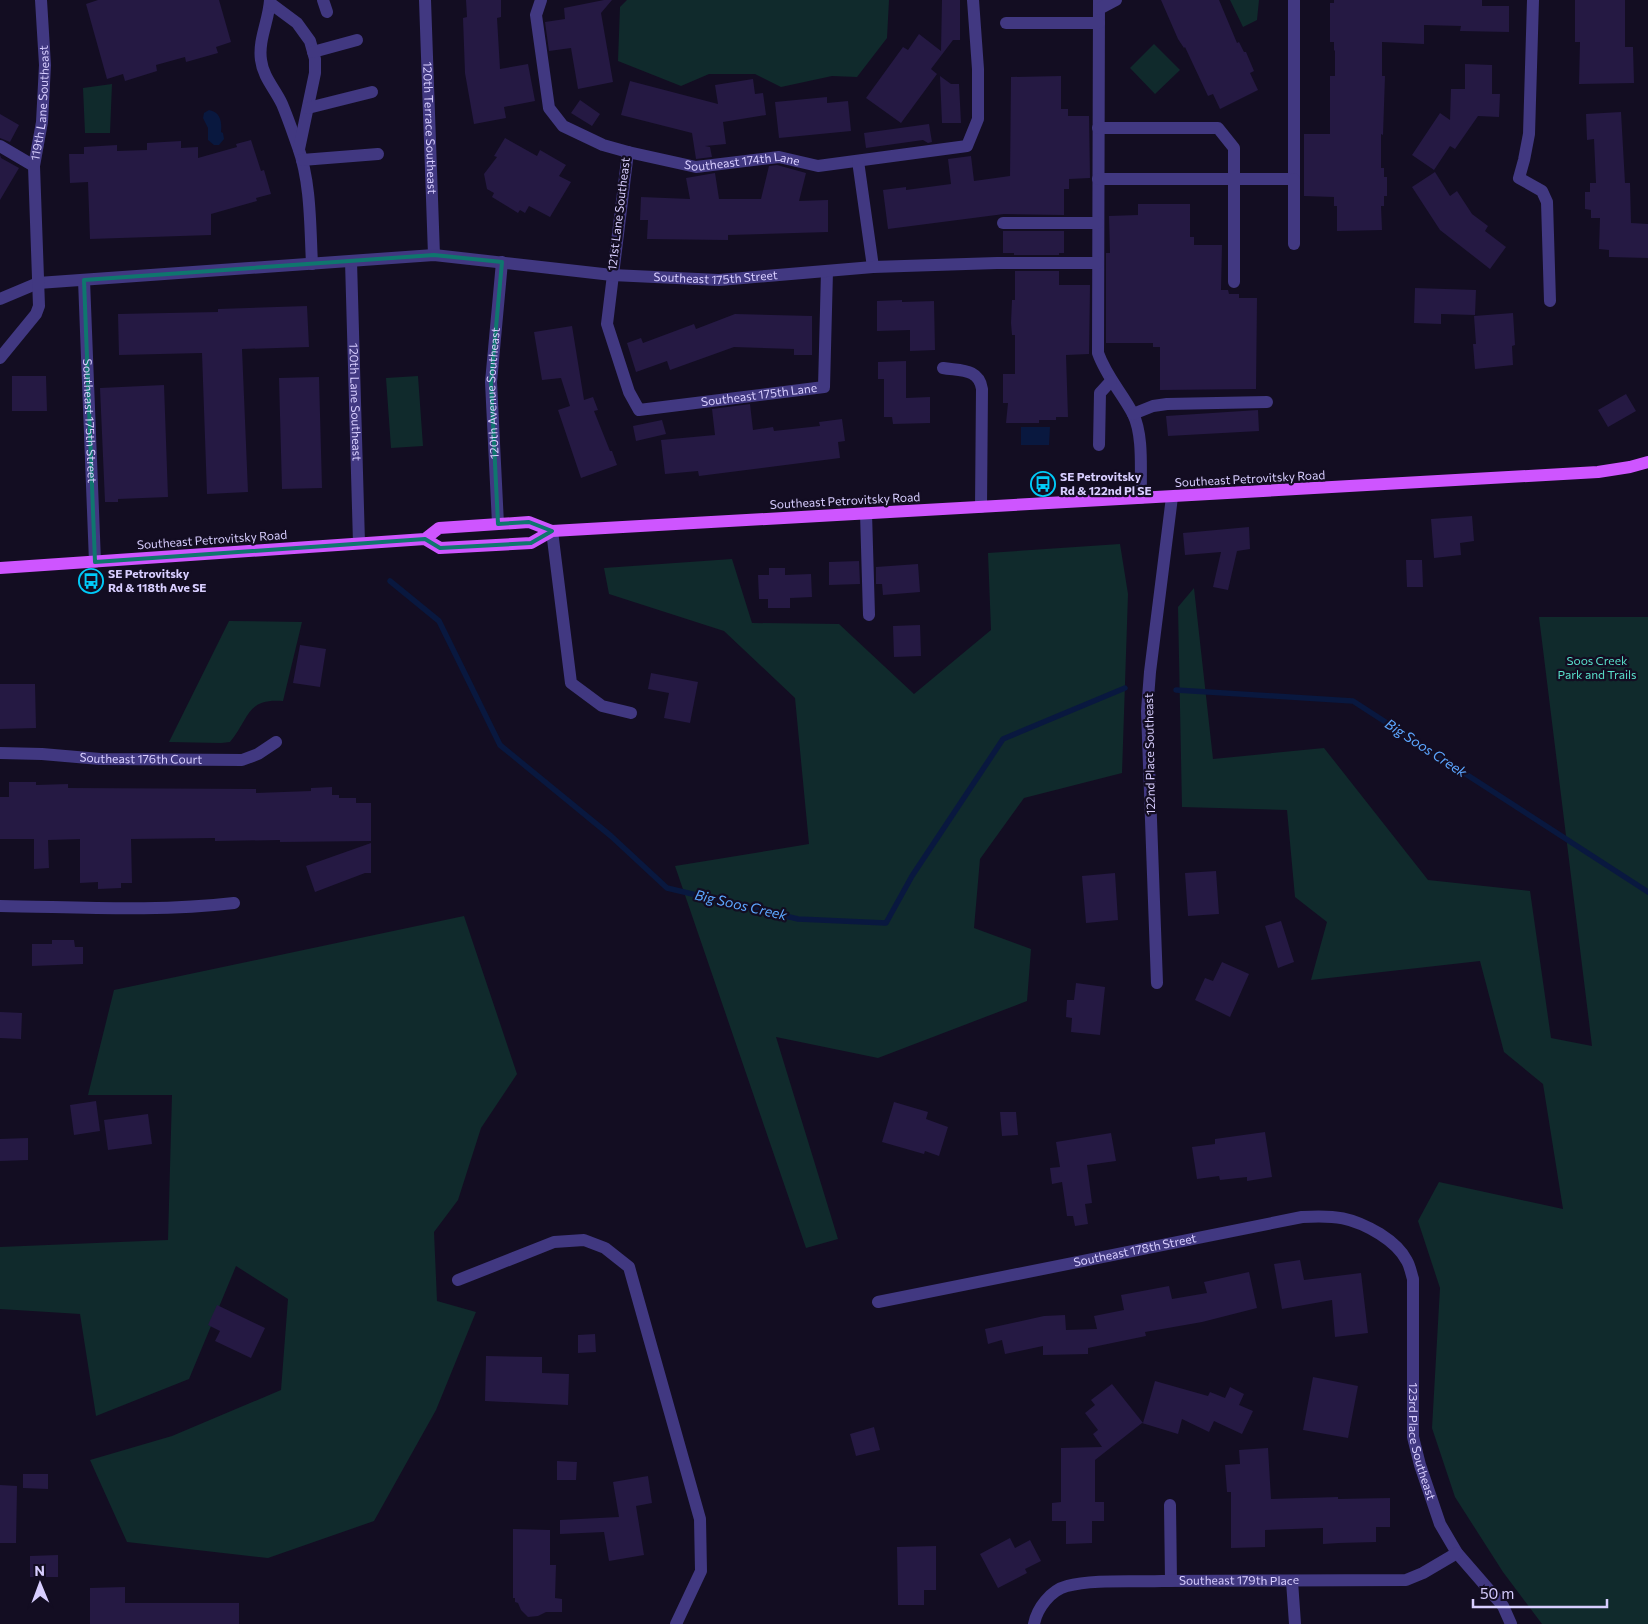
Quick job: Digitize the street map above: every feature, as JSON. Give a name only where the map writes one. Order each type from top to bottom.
[{"type":"main road","name":"Southeast Petrovitsky Road","points":[[0,568],[425,538],[439,528],[529,522],[552,531],[1598,472],[1648,462]]},
{"type":"main road","name":"Southeast Petrovitsky Road","points":[[425,538],[440,548],[530,543],[552,531]]},
{"type":"street","name":"119th Lane Southeast","points":[[0,146],[34,166],[42,122],[45,65],[41,0]]},
{"type":"street","name":"120th Terrace Southeast","points":[[425,0],[434,255]]},
{"type":"street","name":"121st Lane Southeast","points":[[541,0],[536,15],[549,108],[563,126],[603,145],[628,152],[607,324],[629,392],[639,410]]},
{"type":"street","name":"Southeast 174th Lane","points":[[628,152],[696,167],[779,157],[818,166],[967,146],[978,119],[978,69],[973,0]]},
{"type":"street","points":[[1116,0],[1099,4],[1098,23],[1098,353],[1103,367],[1133,414],[1139,431],[1142,498]]},
{"type":"street","points":[[1294,0],[1294,244]]},
{"type":"street","points":[[1533,0],[1529,134],[1519,178],[1542,191],[1547,202],[1550,301]]},
{"type":"street","points":[[270,1],[297,23],[310,41],[315,59],[315,73],[300,155]]},
{"type":"street","points":[[270,1],[260,48],[261,60],[264,74],[281,103],[300,155],[306,180],[312,264]]},
{"type":"street","points":[[1006,23],[1098,23]]},
{"type":"street","points":[[313,52],[357,40]]},
{"type":"street","points":[[308,108],[372,92]]},
{"type":"street","points":[[1098,128],[1218,128],[1234,148],[1234,282]]},
{"type":"street","points":[[300,155],[378,154]]},
{"type":"street","points":[[858,161],[873,267]]},
{"type":"street","points":[[0,358],[36,314],[39,306],[34,166]]},
{"type":"street","points":[[1098,179],[1294,179]]},
{"type":"street","points":[[1004,223],[1098,223]]},
{"type":"street","points":[[0,299],[38,283],[434,255]]},
{"type":"street","name":"Southeast 175th Street","points":[[434,255],[612,275],[719,280],[873,267],[997,263],[1098,263]]},
{"type":"street","name":"120th Lane Southeast","points":[[351,261],[359,543]]},
{"type":"street","name":"120th Avenue Southeast","points":[[498,524],[491,382],[502,262]]},
{"type":"street","name":"Southeast 175th Lane","points":[[639,410],[824,387],[827,271]]},
{"type":"street","name":"Southeast 175th Street","points":[[84,280],[94,562]]},
{"type":"street","points":[[943,368],[974,374],[981,380],[981,507]]},
{"type":"street","points":[[1099,445],[1100,393],[1112,381]]},
{"type":"street","points":[[1133,414],[1153,406],[1166,404],[1267,402]]},
{"type":"street","name":"122nd Place Southeast","points":[[1157,983],[1147,711],[1150,672],[1172,496]]},
{"type":"street","points":[[866,513],[869,615]]},
{"type":"street","points":[[552,531],[572,683],[602,706],[631,713]]},
{"type":"street","name":"Southeast 176th Court","points":[[0,753],[42,754],[100,759],[242,760],[258,754],[276,742]]},
{"type":"street","points":[[0,906],[134,908],[200,907],[234,903]]},
{"type":"street","name":"Southeast 178th Street","points":[[878,1302],[1302,1217],[1325,1215],[1346,1218],[1363,1223],[1389,1240]]},
{"type":"street","points":[[458,1280],[554,1242],[576,1240],[584,1240],[605,1248],[629,1267],[700,1519],[701,1571],[676,1624]]},
{"type":"street","name":"123rd Place Southeast","points":[[1389,1240],[1409,1262],[1412,1279],[1413,1437],[1420,1466],[1437,1516],[1457,1554],[1503,1606],[1511,1624]]},
{"type":"street","points":[[1170,1505],[1171,1581]]},
{"type":"street","name":"Southeast 179th Place","points":[[1034,1624],[1036,1615],[1046,1599],[1066,1586],[1093,1582],[1406,1580],[1457,1554]]},
{"type":"street","points":[[1292,1581],[1295,1624]]},
{"type":"highlighted area","points":[[434,255],[502,262],[491,382],[498,524],[529,522],[552,531],[531,543],[440,548],[425,539],[95,562],[84,280]]},
{"type":"green space","points":[[627,0],[889,0],[887,38],[857,77],[832,76],[781,87],[755,74],[709,74],[681,86],[618,61],[620,7]]},
{"type":"green space","points":[[1230,0],[1259,0],[1257,20],[1243,27]]},
{"type":"green space","points":[[1154,44],[1180,70],[1155,94],[1130,68]]},
{"type":"green space","points":[[112,84],[110,133],[85,133],[83,88]]},
{"type":"green space","points":[[418,376],[423,446],[391,448],[386,378]]},
{"type":"green space","points":[[1120,544],[1128,594],[1122,773],[1024,798],[980,859],[974,928],[1031,949],[1027,1001],[878,1058],[776,1037],[838,1239],[806,1248],[675,866],[809,844],[795,698],[724,631],[609,594],[604,568],[732,559],[752,623],[839,624],[914,694],[991,630],[988,553]]},
{"type":"green space","name":"Soos Creek Park and Trails","points":[[1194,588],[1213,759],[1324,748],[1428,880],[1530,891],[1551,1038],[1592,1046],[1539,617],[1648,617],[1648,1624],[1542,1624],[1503,1572],[1455,1497],[1432,1428],[1440,1288],[1418,1221],[1439,1182],[1563,1209],[1543,1084],[1504,1052],[1480,961],[1311,980],[1327,922],[1295,897],[1287,810],[1182,807],[1178,607]]},
{"type":"green space","points":[[229,621],[302,622],[283,701],[271,701],[255,706],[230,742],[169,742]]},
{"type":"green space","points":[[464,916],[517,1074],[481,1128],[458,1200],[434,1232],[437,1301],[476,1312],[436,1410],[374,1521],[268,1558],[127,1542],[90,1460],[172,1436],[281,1390],[288,1299],[236,1266],[189,1379],[96,1416],[80,1314],[0,1309],[0,1247],[168,1240],[172,1095],[88,1095],[114,990]]},
{"type":"water","points":[[209,110],[218,115],[221,122],[221,132],[224,139],[219,145],[214,145],[208,140],[208,128],[203,118],[204,113]]},
{"type":"water","points":[[1021,427],[1050,427],[1049,445],[1021,445]]},
{"type":"building","points":[[98,0],[219,0],[231,42],[216,47],[218,53],[186,62],[185,57],[156,65],[157,71],[125,81],[123,74],[107,79],[86,4]]},
{"type":"building","points":[[466,0],[501,0],[501,17],[497,18],[500,69],[528,64],[535,101],[504,107],[506,118],[474,124],[465,73],[463,18],[467,17]]},
{"type":"building","points":[[612,0],[601,13],[613,82],[578,89],[571,48],[549,51],[545,22],[565,19],[564,8]]},
{"type":"building","points":[[942,0],[960,0],[960,40],[953,40],[931,69],[937,74],[901,123],[866,98],[903,47],[908,50],[919,34],[941,51]]},
{"type":"building","points":[[1161,0],[1219,0],[1237,43],[1239,42],[1244,52],[1246,52],[1254,71],[1250,73],[1258,90],[1220,109],[1213,94],[1208,96],[1185,47],[1178,39]]},
{"type":"building","points":[[1334,0],[1482,0],[1482,6],[1509,6],[1509,32],[1460,31],[1461,26],[1424,25],[1424,44],[1382,42],[1382,76],[1385,76],[1381,168],[1384,168],[1384,177],[1387,177],[1387,196],[1384,196],[1384,206],[1381,206],[1382,230],[1337,231],[1337,206],[1334,206],[1334,197],[1304,196],[1304,134],[1330,134],[1330,76],[1335,76],[1335,51],[1334,42],[1330,42],[1330,3],[1334,3]]},
{"type":"building","points":[[1575,0],[1625,0],[1625,47],[1633,47],[1634,83],[1579,84],[1580,42],[1575,42]]},
{"type":"building","points":[[1465,64],[1492,65],[1492,94],[1500,94],[1499,117],[1478,116],[1455,149],[1450,146],[1434,170],[1412,155],[1440,113],[1450,120],[1451,89],[1465,89]]},
{"type":"building","points":[[940,76],[951,84],[959,84],[961,123],[942,123]]},
{"type":"building","points":[[1061,76],[1061,109],[1068,109],[1068,116],[1089,116],[1090,178],[1069,179],[1069,189],[1064,189],[1064,215],[1004,214],[888,229],[883,190],[906,187],[906,190],[951,184],[948,159],[971,156],[974,181],[1010,176],[1011,77]]},
{"type":"building","points":[[753,79],[755,94],[763,93],[766,115],[723,122],[726,144],[705,146],[710,147],[712,157],[696,159],[692,133],[621,115],[630,81],[718,104],[715,85]]},
{"type":"building","points":[[827,97],[827,103],[848,101],[851,131],[779,138],[775,102]]},
{"type":"building","points":[[580,100],[600,114],[592,126],[571,113]]},
{"type":"building","points":[[1621,112],[1625,183],[1630,183],[1631,223],[1648,224],[1648,258],[1609,257],[1609,250],[1599,249],[1600,218],[1591,218],[1591,210],[1585,209],[1585,192],[1590,192],[1590,183],[1596,183],[1594,139],[1587,140],[1586,114]]},
{"type":"building","points":[[0,114],[19,125],[10,142],[0,138]]},
{"type":"building","points":[[929,124],[932,142],[928,143],[923,140],[866,148],[864,133]]},
{"type":"building","points":[[505,138],[537,156],[540,150],[566,165],[559,176],[571,182],[550,217],[529,206],[525,213],[520,210],[518,213],[492,197],[494,193],[487,189],[484,174],[497,157],[494,156]]},
{"type":"building","points":[[251,140],[261,171],[264,170],[271,194],[256,198],[257,201],[211,214],[211,235],[90,239],[88,182],[70,183],[69,154],[84,154],[84,147],[117,145],[117,151],[147,150],[147,143],[181,141],[181,148],[198,147],[198,158],[237,147],[236,144]]},
{"type":"building","points":[[0,155],[1,158],[19,168],[0,200]]},
{"type":"building","points":[[777,165],[806,173],[799,201],[828,200],[828,232],[728,235],[728,240],[647,239],[648,220],[640,220],[641,197],[690,199],[686,178],[715,173],[719,199],[761,199],[769,166]]},
{"type":"building","points":[[1435,172],[1450,196],[1457,191],[1472,214],[1488,226],[1485,231],[1506,247],[1490,269],[1440,230],[1412,187]]},
{"type":"building","points":[[1138,204],[1190,204],[1190,237],[1194,237],[1194,245],[1222,245],[1221,290],[1228,290],[1229,294],[1239,294],[1239,298],[1257,298],[1256,389],[1160,390],[1160,347],[1153,347],[1153,343],[1106,343],[1106,253],[1110,253],[1109,216],[1138,215]]},
{"type":"building","points":[[1003,231],[1064,231],[1064,253],[1059,253],[1059,255],[1014,255],[1014,253],[1003,253]]},
{"type":"building","points":[[1015,271],[1059,271],[1059,285],[1090,285],[1089,354],[1066,355],[1068,417],[1056,417],[1056,420],[1039,420],[1039,423],[1006,423],[1008,403],[1003,403],[1003,374],[1015,374],[1015,335],[1012,335],[1011,323],[1012,300],[1015,300]]},
{"type":"building","points":[[1415,288],[1476,290],[1475,315],[1441,314],[1441,324],[1414,323]]},
{"type":"building","points":[[902,300],[902,302],[934,301],[935,350],[910,351],[910,330],[877,331],[877,301]]},
{"type":"building","points":[[307,306],[309,347],[242,349],[248,492],[207,494],[202,353],[119,355],[118,314],[218,312],[218,309]]},
{"type":"building","points":[[1513,313],[1515,345],[1512,346],[1513,365],[1475,369],[1473,344],[1476,344],[1474,316]]},
{"type":"building","points":[[735,314],[812,316],[812,355],[794,355],[794,349],[734,347],[670,370],[667,361],[636,372],[627,343],[641,338],[643,343],[694,324],[696,329]]},
{"type":"building","points":[[572,326],[584,400],[593,397],[598,410],[594,411],[617,465],[581,478],[558,410],[570,406],[561,378],[542,380],[534,332]]},
{"type":"building","points":[[906,361],[906,398],[930,397],[930,423],[893,424],[892,417],[884,417],[884,379],[878,379],[878,362]]},
{"type":"building","points":[[12,376],[46,376],[47,411],[12,411]]},
{"type":"building","points":[[319,377],[322,488],[282,489],[279,378]]},
{"type":"building","points":[[164,385],[168,497],[118,499],[118,502],[105,502],[100,388]]},
{"type":"building","points":[[1626,394],[1636,411],[1608,427],[1598,410]]},
{"type":"building","points":[[750,404],[753,430],[773,427],[774,431],[820,426],[819,422],[842,419],[845,441],[838,442],[840,458],[699,476],[698,471],[665,474],[661,440],[715,435],[712,409]]},
{"type":"building","points":[[1258,410],[1259,431],[1168,436],[1166,416]]},
{"type":"building","points":[[662,420],[666,434],[636,441],[633,426]]},
{"type":"building","points":[[1472,516],[1474,541],[1460,543],[1461,555],[1434,558],[1431,519]]},
{"type":"building","points":[[1249,527],[1250,549],[1237,551],[1228,590],[1213,587],[1221,552],[1185,555],[1183,533]]},
{"type":"building","points":[[1406,560],[1422,560],[1423,587],[1407,587]]},
{"type":"building","points":[[859,561],[860,584],[829,585],[829,562]]},
{"type":"building","points":[[918,564],[920,592],[883,595],[882,584],[876,584],[876,567]]},
{"type":"building","points":[[769,568],[785,568],[785,575],[811,574],[812,597],[790,598],[790,608],[768,608],[768,599],[759,599],[758,575],[769,575]]},
{"type":"building","points":[[920,625],[921,656],[894,657],[893,626]]},
{"type":"building","points":[[300,645],[326,649],[320,687],[293,683]]},
{"type":"building","points":[[651,673],[698,682],[690,723],[664,718],[669,693],[648,689]]},
{"type":"building","points":[[0,684],[35,684],[36,728],[0,729]]},
{"type":"building","points":[[9,782],[36,782],[36,785],[68,784],[68,788],[256,789],[256,793],[311,791],[311,788],[332,787],[332,795],[339,795],[339,798],[356,798],[356,803],[371,803],[371,841],[280,842],[280,840],[215,841],[215,838],[131,839],[132,883],[121,883],[121,888],[98,889],[98,882],[80,883],[80,839],[48,840],[49,868],[34,869],[34,839],[0,839],[0,797],[9,797]]},
{"type":"building","points":[[371,843],[371,873],[365,873],[315,892],[306,866]]},
{"type":"building","points":[[1216,871],[1219,914],[1188,916],[1185,873]]},
{"type":"building","points":[[1115,873],[1118,920],[1086,923],[1082,876]]},
{"type":"building","points":[[1281,921],[1294,962],[1278,968],[1265,926]]},
{"type":"building","points":[[52,940],[74,940],[75,947],[83,947],[83,964],[32,966],[32,944],[52,944]]},
{"type":"building","points":[[1222,962],[1249,974],[1230,1017],[1195,1000],[1205,978],[1213,981]]},
{"type":"building","points":[[1076,983],[1105,987],[1100,1035],[1071,1032],[1072,1018],[1066,1017],[1067,1000],[1074,1000]]},
{"type":"building","points":[[0,1012],[22,1013],[21,1039],[0,1038]]},
{"type":"building","points":[[96,1101],[100,1131],[74,1135],[70,1105]]},
{"type":"building","points":[[894,1102],[928,1112],[926,1119],[948,1127],[939,1156],[925,1151],[924,1154],[882,1142]]},
{"type":"building","points":[[1000,1112],[1016,1112],[1018,1135],[1002,1136]]},
{"type":"building","points":[[148,1114],[152,1144],[108,1150],[104,1120]]},
{"type":"building","points":[[1265,1132],[1272,1177],[1247,1181],[1247,1177],[1220,1180],[1219,1176],[1197,1179],[1192,1147],[1215,1144],[1215,1139]]},
{"type":"building","points":[[1111,1133],[1116,1161],[1087,1165],[1092,1203],[1085,1204],[1088,1224],[1075,1226],[1073,1216],[1067,1216],[1062,1182],[1052,1184],[1050,1168],[1060,1167],[1056,1142]]},
{"type":"building","points":[[28,1138],[28,1160],[0,1161],[0,1139]]},
{"type":"building","points":[[1300,1260],[1304,1280],[1361,1273],[1368,1333],[1335,1337],[1332,1300],[1282,1309],[1274,1264]]},
{"type":"building","points":[[1249,1272],[1257,1308],[1202,1322],[1145,1332],[1146,1336],[1088,1348],[1088,1354],[1043,1355],[1043,1346],[1005,1354],[1002,1340],[988,1344],[985,1329],[1044,1316],[1065,1315],[1066,1330],[1097,1329],[1094,1316],[1124,1310],[1121,1295],[1169,1286],[1172,1299],[1207,1293],[1204,1282]]},
{"type":"building","points":[[217,1305],[265,1328],[251,1358],[215,1341],[220,1331],[208,1325]]},
{"type":"building","points":[[595,1334],[596,1352],[578,1353],[578,1335]]},
{"type":"building","points":[[486,1356],[542,1357],[542,1373],[569,1374],[568,1405],[485,1401]]},
{"type":"building","points":[[1313,1377],[1358,1386],[1348,1438],[1303,1430]]},
{"type":"building","points":[[1155,1381],[1208,1396],[1210,1392],[1225,1398],[1230,1387],[1244,1394],[1239,1405],[1253,1411],[1242,1434],[1214,1421],[1209,1432],[1182,1419],[1178,1434],[1142,1423],[1095,1460],[1095,1502],[1104,1502],[1104,1521],[1092,1521],[1092,1543],[1066,1544],[1066,1521],[1052,1521],[1052,1503],[1061,1502],[1061,1448],[1102,1447],[1093,1434],[1098,1430],[1085,1413],[1095,1405],[1091,1400],[1112,1384],[1143,1423]]},
{"type":"building","points":[[874,1427],[880,1450],[856,1456],[850,1434]]},
{"type":"building","points":[[1268,1448],[1271,1499],[1390,1498],[1390,1527],[1376,1527],[1376,1542],[1323,1544],[1323,1528],[1265,1530],[1265,1547],[1231,1548],[1231,1492],[1227,1492],[1225,1465],[1240,1464],[1239,1450]]},
{"type":"building","points":[[557,1461],[577,1462],[576,1480],[557,1480]]},
{"type":"building","points":[[23,1474],[48,1474],[48,1489],[23,1488]]},
{"type":"building","points":[[648,1476],[652,1503],[636,1506],[644,1555],[609,1561],[604,1532],[560,1534],[560,1520],[619,1517],[613,1482]]},
{"type":"building","points":[[0,1485],[17,1486],[16,1543],[0,1543]]},
{"type":"building","points":[[513,1529],[550,1530],[550,1565],[556,1565],[555,1598],[562,1599],[562,1612],[546,1612],[538,1616],[528,1617],[521,1610],[518,1603],[515,1602],[515,1598],[513,1598]]},
{"type":"building","points":[[1010,1538],[1015,1548],[1030,1540],[1041,1561],[1025,1569],[1027,1573],[998,1588],[980,1554]]},
{"type":"building","points":[[936,1546],[936,1590],[924,1590],[924,1605],[898,1605],[897,1547]]},
{"type":"building","points":[[58,1555],[58,1577],[30,1577],[30,1556]]},
{"type":"building","points":[[125,1587],[125,1603],[239,1603],[239,1624],[90,1624],[90,1588]]},
{"type":"waterway","name":"Big Soos Creek","points":[[390,581],[439,621],[500,745],[611,836],[667,888],[798,919],[886,923],[912,876],[1003,739],[1125,688]]},
{"type":"waterway","name":"Big Soos Creek","points":[[1176,690],[1353,701],[1648,892]]},
{"type":"place","name":"SE Petrovitsky Rd & 122nd Pl SE","points":[[1043,484]]},
{"type":"place","name":"SE Petrovitsky Rd & 118th Ave SE","points":[[91,581]]}]
